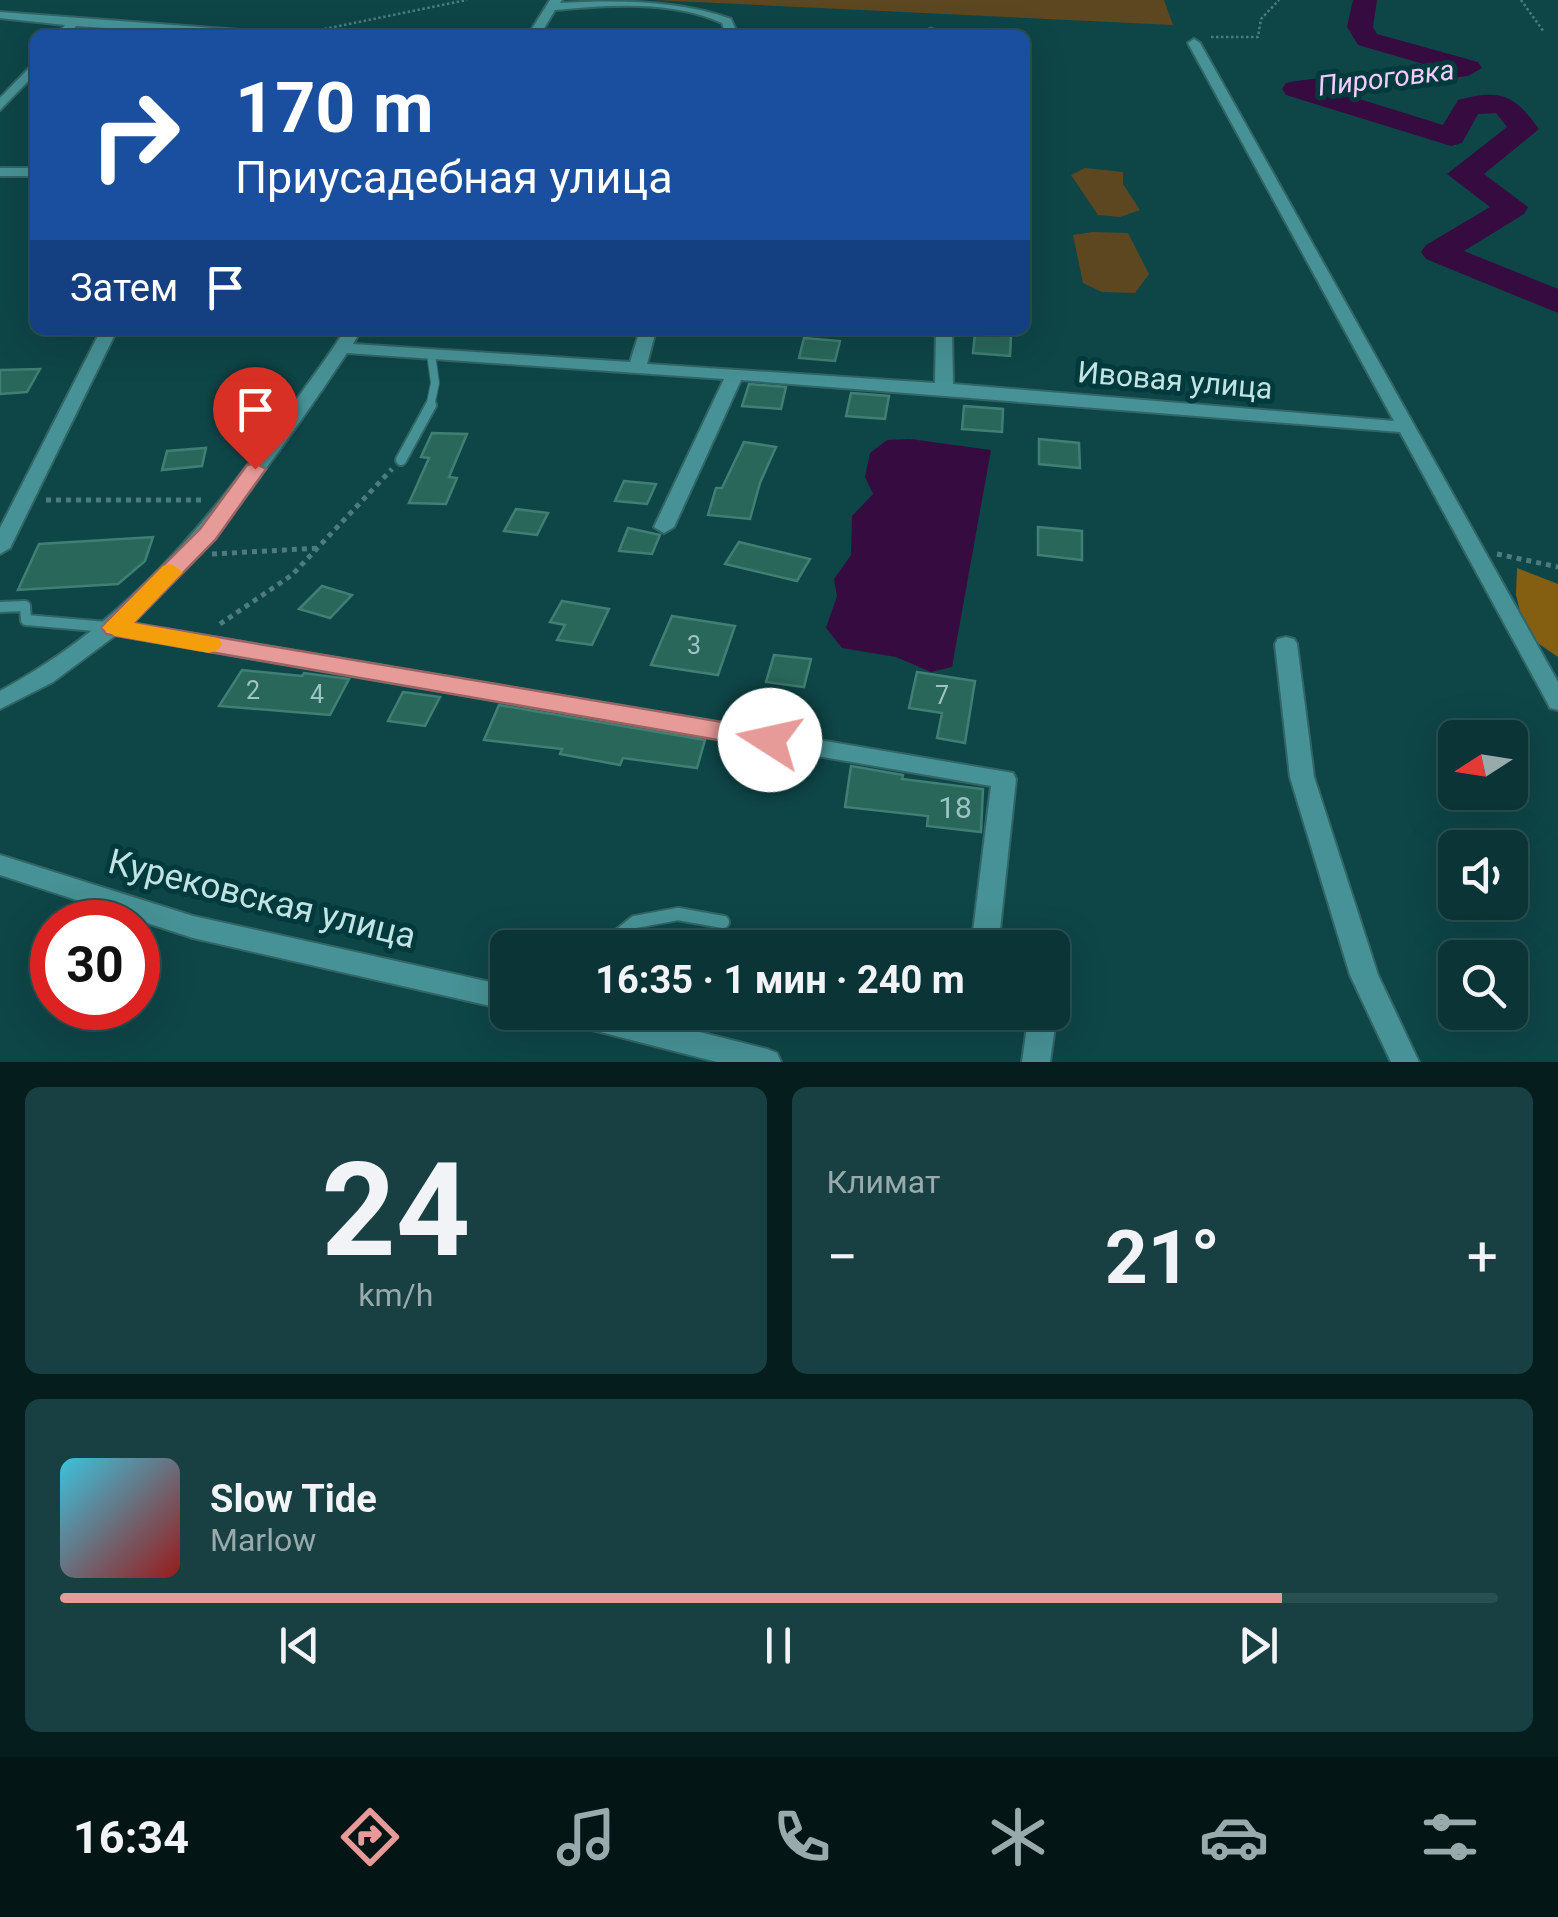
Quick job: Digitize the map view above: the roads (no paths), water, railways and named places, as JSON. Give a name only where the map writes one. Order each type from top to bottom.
[{"type":"street","points":[[537,30],[554,4],[700,5],[722,0]]},
{"type":"street","points":[[700,5],[728,21],[731,30]]},
{"type":"street","points":[[0,15],[191,30]]},
{"type":"street","points":[[66,30],[73,22]]},
{"type":"street","points":[[1194,43],[1402,426],[1558,702]]},
{"type":"street","points":[[0,106],[30,72]]},
{"type":"street","points":[[0,172],[30,172]]},
{"type":"street","points":[[0,548],[106,335]]},
{"type":"street","points":[[637,368],[647,335]]},
{"type":"street","points":[[944,335],[944,389]]},
{"type":"street","points":[[0,702],[48,677],[115,628],[184,558],[233,500],[348,339]]},
{"type":"street","name":"Ивовая улица","points":[[348,339],[431,354],[944,389],[1402,426]]},
{"type":"street","points":[[664,527],[735,375]]},
{"type":"street","points":[[115,628],[1004,779],[986,930]]},
{"type":"street","points":[[1286,644],[1302,778],[1364,975],[1405,1062]]},
{"type":"street","name":"Курековская улица","points":[[0,865],[193,927],[490,994]]},
{"type":"street","points":[[642,1030],[766,1062]]},
{"type":"street","points":[[1036,1062],[1040,1030]]},
{"type":"lane","points":[[401,460],[434,398],[438,375],[431,354]]},
{"type":"lane","points":[[0,607],[25,606],[26,620],[115,628]]},
{"type":"lane","points":[[624,930],[634,922],[678,914],[722,922]]},
{"type":"waterway","name":"Пироговка","points":[[1365,0],[1360,27],[1367,39],[1468,68],[1296,89],[1451,137],[1468,106],[1504,104],[1524,129],[1463,174],[1512,207],[1438,252],[1558,302]]}]
